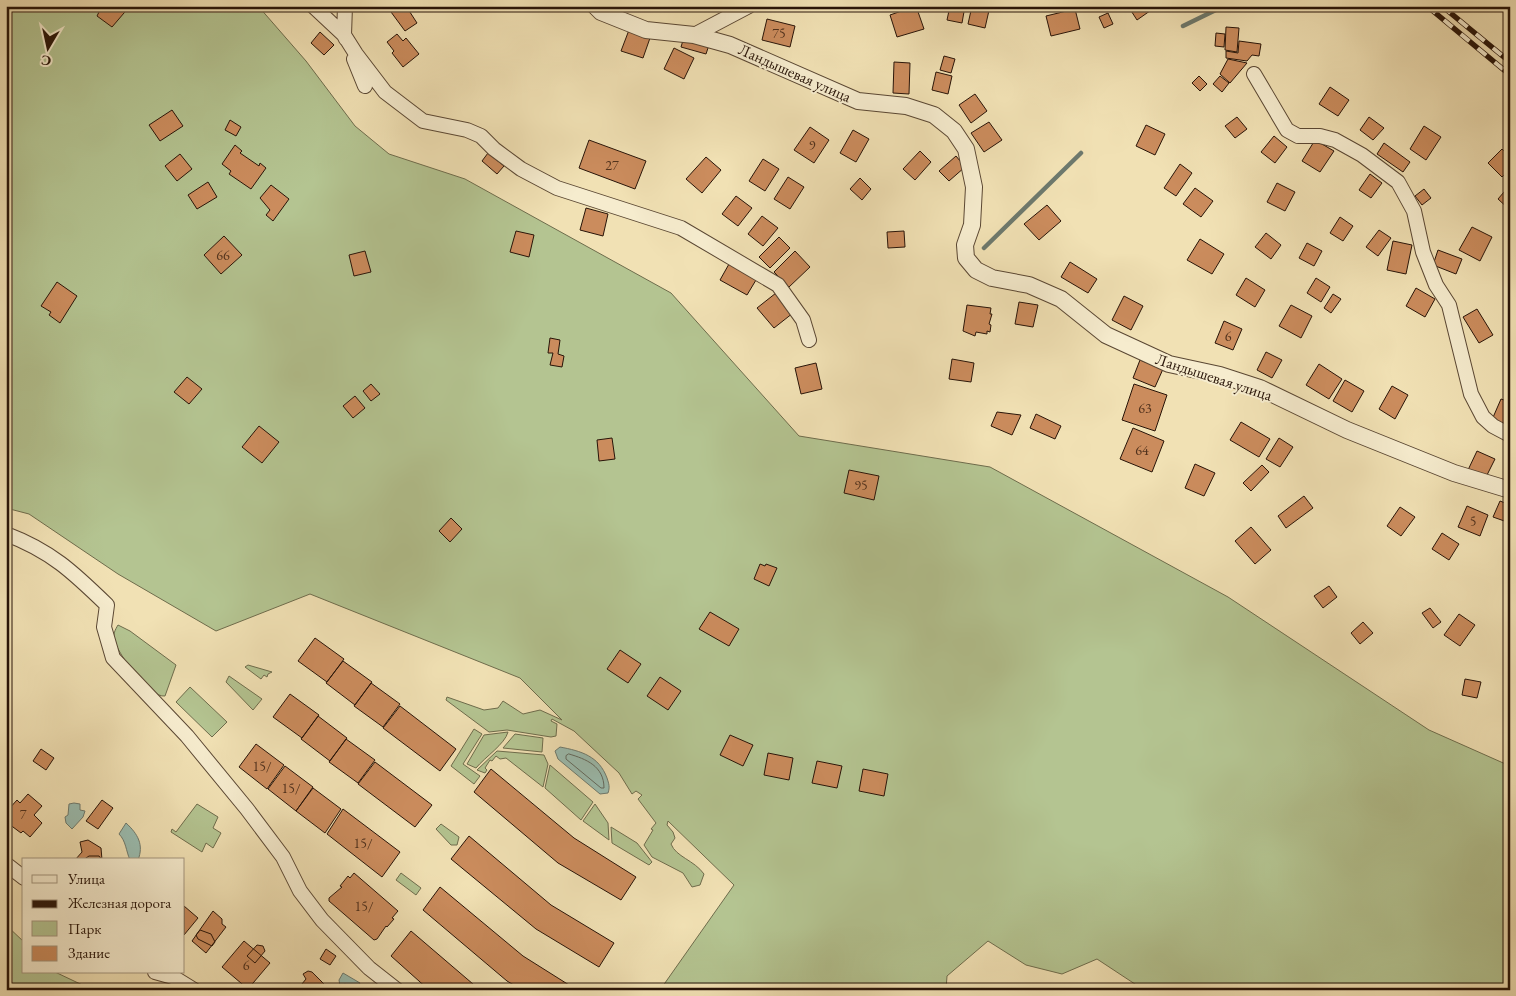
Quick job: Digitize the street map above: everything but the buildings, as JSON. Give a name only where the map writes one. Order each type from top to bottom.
[{"type":"street","points":[[313,6],[344,35],[385,92],[423,121],[467,130],[481,136],[494,149],[521,169],[557,188],[681,228],[778,285],[803,320],[809,340]]},
{"type":"street","points":[[345,6],[344,35],[365,86]]},
{"type":"street","name":"Ландышевая улица","points":[[595,6],[601,12],[646,30],[694,35],[730,45],[858,101],[906,106],[934,115],[954,131],[966,149],[974,187],[972,225],[964,245],[966,258],[976,270],[992,278],[1029,285],[1061,299],[1106,335],[1169,364],[1220,375],[1260,388],[1356,434],[1454,473],[1510,490]]},
{"type":"street","points":[[694,35],[750,6]]},
{"type":"street","points":[[1254,74],[1287,130],[1292,134],[1320,136],[1335,140],[1362,155],[1398,182],[1414,211],[1423,252],[1436,285],[1449,305],[1471,394],[1482,418],[1510,435]]},
{"type":"street","points":[[6,534],[32,544],[67,566],[107,605],[104,627],[113,658],[187,736],[247,809],[282,856],[300,891],[322,920],[370,968],[398,990]]},
{"type":"street","points":[[6,864],[22,876]]},
{"type":"street","points":[[162,974],[173,977],[194,990]]},
{"type":"green space","points":[[6,6],[259,7],[306,61],[355,126],[389,154],[465,179],[671,293],[799,436],[990,467],[1228,597],[1429,730],[1510,766],[1510,990],[1144,990],[1097,959],[1062,974],[1026,965],[988,941],[947,976],[946,990],[660,990],[734,885],[668,821],[667,825],[675,838],[671,844],[673,848],[704,874],[700,885],[692,887],[683,873],[652,857],[644,845],[653,830],[651,829],[656,823],[638,799],[642,795],[636,791],[632,794],[619,773],[574,731],[552,719],[551,721],[557,724],[556,736],[551,737],[507,730],[489,732],[446,700],[447,697],[484,710],[498,708],[503,701],[523,714],[540,710],[562,720],[520,678],[310,594],[216,631],[118,574],[29,514],[6,508]]},
{"type":"green space","points":[[118,625],[130,631],[176,665],[165,696],[158,695],[151,690],[128,665],[114,640]]},
{"type":"green space","points":[[248,665],[272,672],[267,677],[264,675],[261,679],[245,667]]},
{"type":"green space","points":[[229,676],[262,699],[253,710],[226,682]]},
{"type":"green space","points":[[190,687],[227,722],[212,737],[176,702]]},
{"type":"green space","points":[[474,729],[482,734],[463,764],[480,776],[474,784],[451,766]]},
{"type":"green space","points":[[508,732],[499,746],[476,768],[467,764],[484,735]]},
{"type":"green space","points":[[515,734],[543,738],[542,752],[503,748]]},
{"type":"green space","points":[[497,751],[544,755],[548,764],[543,787],[506,758],[500,759],[496,756],[492,761],[490,760],[485,768],[487,770],[485,773],[477,770]]},
{"type":"green space","points":[[550,765],[593,802],[581,820],[545,788]]},
{"type":"green space","points":[[197,804],[218,817],[213,828],[221,833],[213,848],[206,843],[202,852],[171,832],[172,829],[176,832]]},
{"type":"green space","points":[[595,804],[608,823],[609,840],[583,821]]},
{"type":"green space","points":[[441,824],[459,837],[457,845],[451,845],[436,829]]},
{"type":"green space","points":[[611,827],[637,843],[652,862],[649,865],[612,843]]},
{"type":"green space","points":[[401,873],[421,888],[416,895],[396,880]]},
{"type":"green space","points":[[6,925],[22,940],[22,974],[59,974],[93,990],[6,990]]},
{"type":"water","points":[[560,747],[582,753],[599,764],[608,780],[608,793],[600,794],[558,759],[555,751]]},
{"type":"water","points":[[69,804],[80,804],[80,810],[85,811],[83,817],[72,829],[66,823],[65,817],[68,815]]},
{"type":"water","points":[[126,823],[134,831],[140,845],[139,858],[129,858],[125,843],[119,834]]},
{"type":"water","points":[[343,973],[360,983],[356,990],[345,984],[340,986],[339,980]]},
{"type":"waterway","points":[[1183,26],[1224,6]]},
{"type":"waterway","points":[[984,248],[1081,153]]},
{"type":"railway","points":[[1427,6],[1510,75]]},
{"type":"railway","points":[[1442,6],[1510,62]]}]
